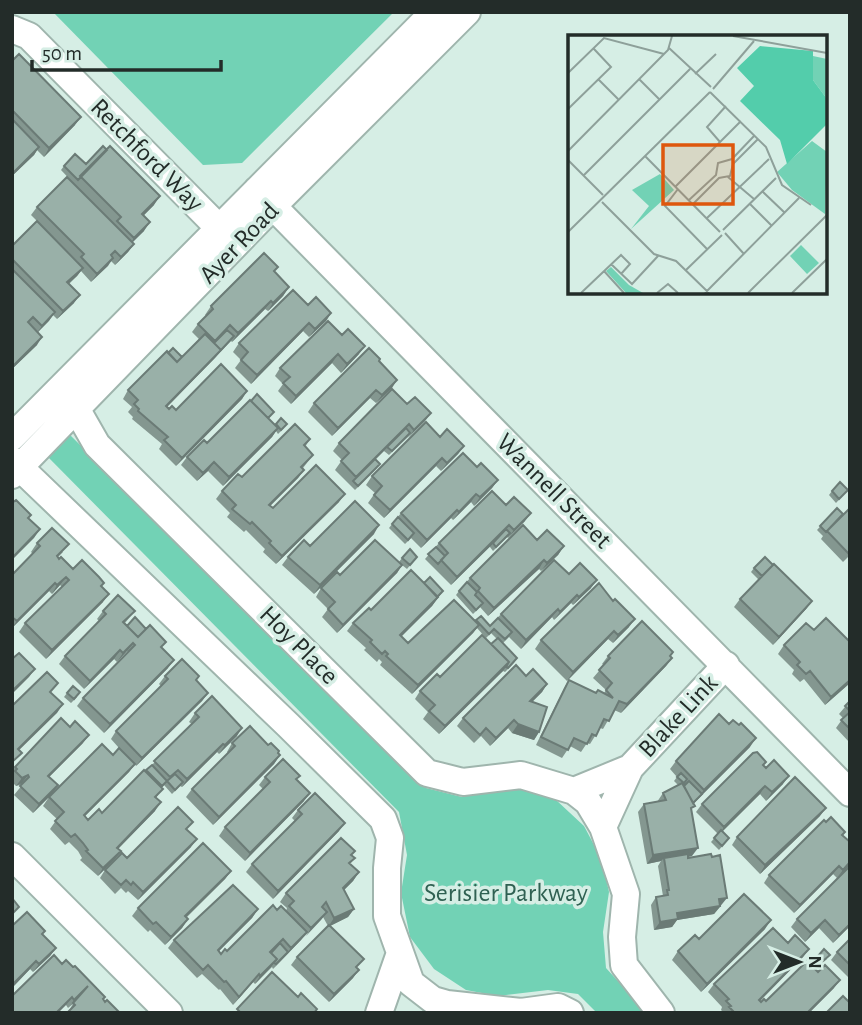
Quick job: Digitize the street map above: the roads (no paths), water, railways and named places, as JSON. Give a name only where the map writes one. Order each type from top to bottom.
[{"type":"street","name":"Ayer Road","points":[[12,437],[68,401],[265,198],[434,12]]},
{"type":"street","name":"Ayer Road","points":[[15,467],[44,440],[68,401],[219,228],[265,198],[467,12]]},
{"type":"street","name":"Retchford Way","points":[[12,29],[29,36],[219,228]]},
{"type":"street","name":"Wannell Street","points":[[265,198],[850,793]]},
{"type":"street","name":"Hoy Place","points":[[68,401],[97,446],[427,773],[463,782],[521,775],[581,797]]},
{"type":"street","points":[[15,467],[288,725],[383,819],[390,838],[387,916],[411,983],[433,1000],[447,1004],[521,1012],[558,1007],[570,1013]]},
{"type":"street","name":"Blake Link","points":[[581,797],[630,768],[726,665]]},
{"type":"street","name":"Blake Link","points":[[603,827],[630,768]]},
{"type":"street","points":[[581,797],[603,827],[626,894],[622,937],[624,965],[662,1013]]},
{"type":"street","points":[[12,856],[169,1013]]},
{"type":"street","points":[[379,1013],[400,953]]},
{"type":"street","points":[[415,1013],[447,1004]]},
{"type":"park label","name":"Serisier Parkway","points":[[506,893]]}]
